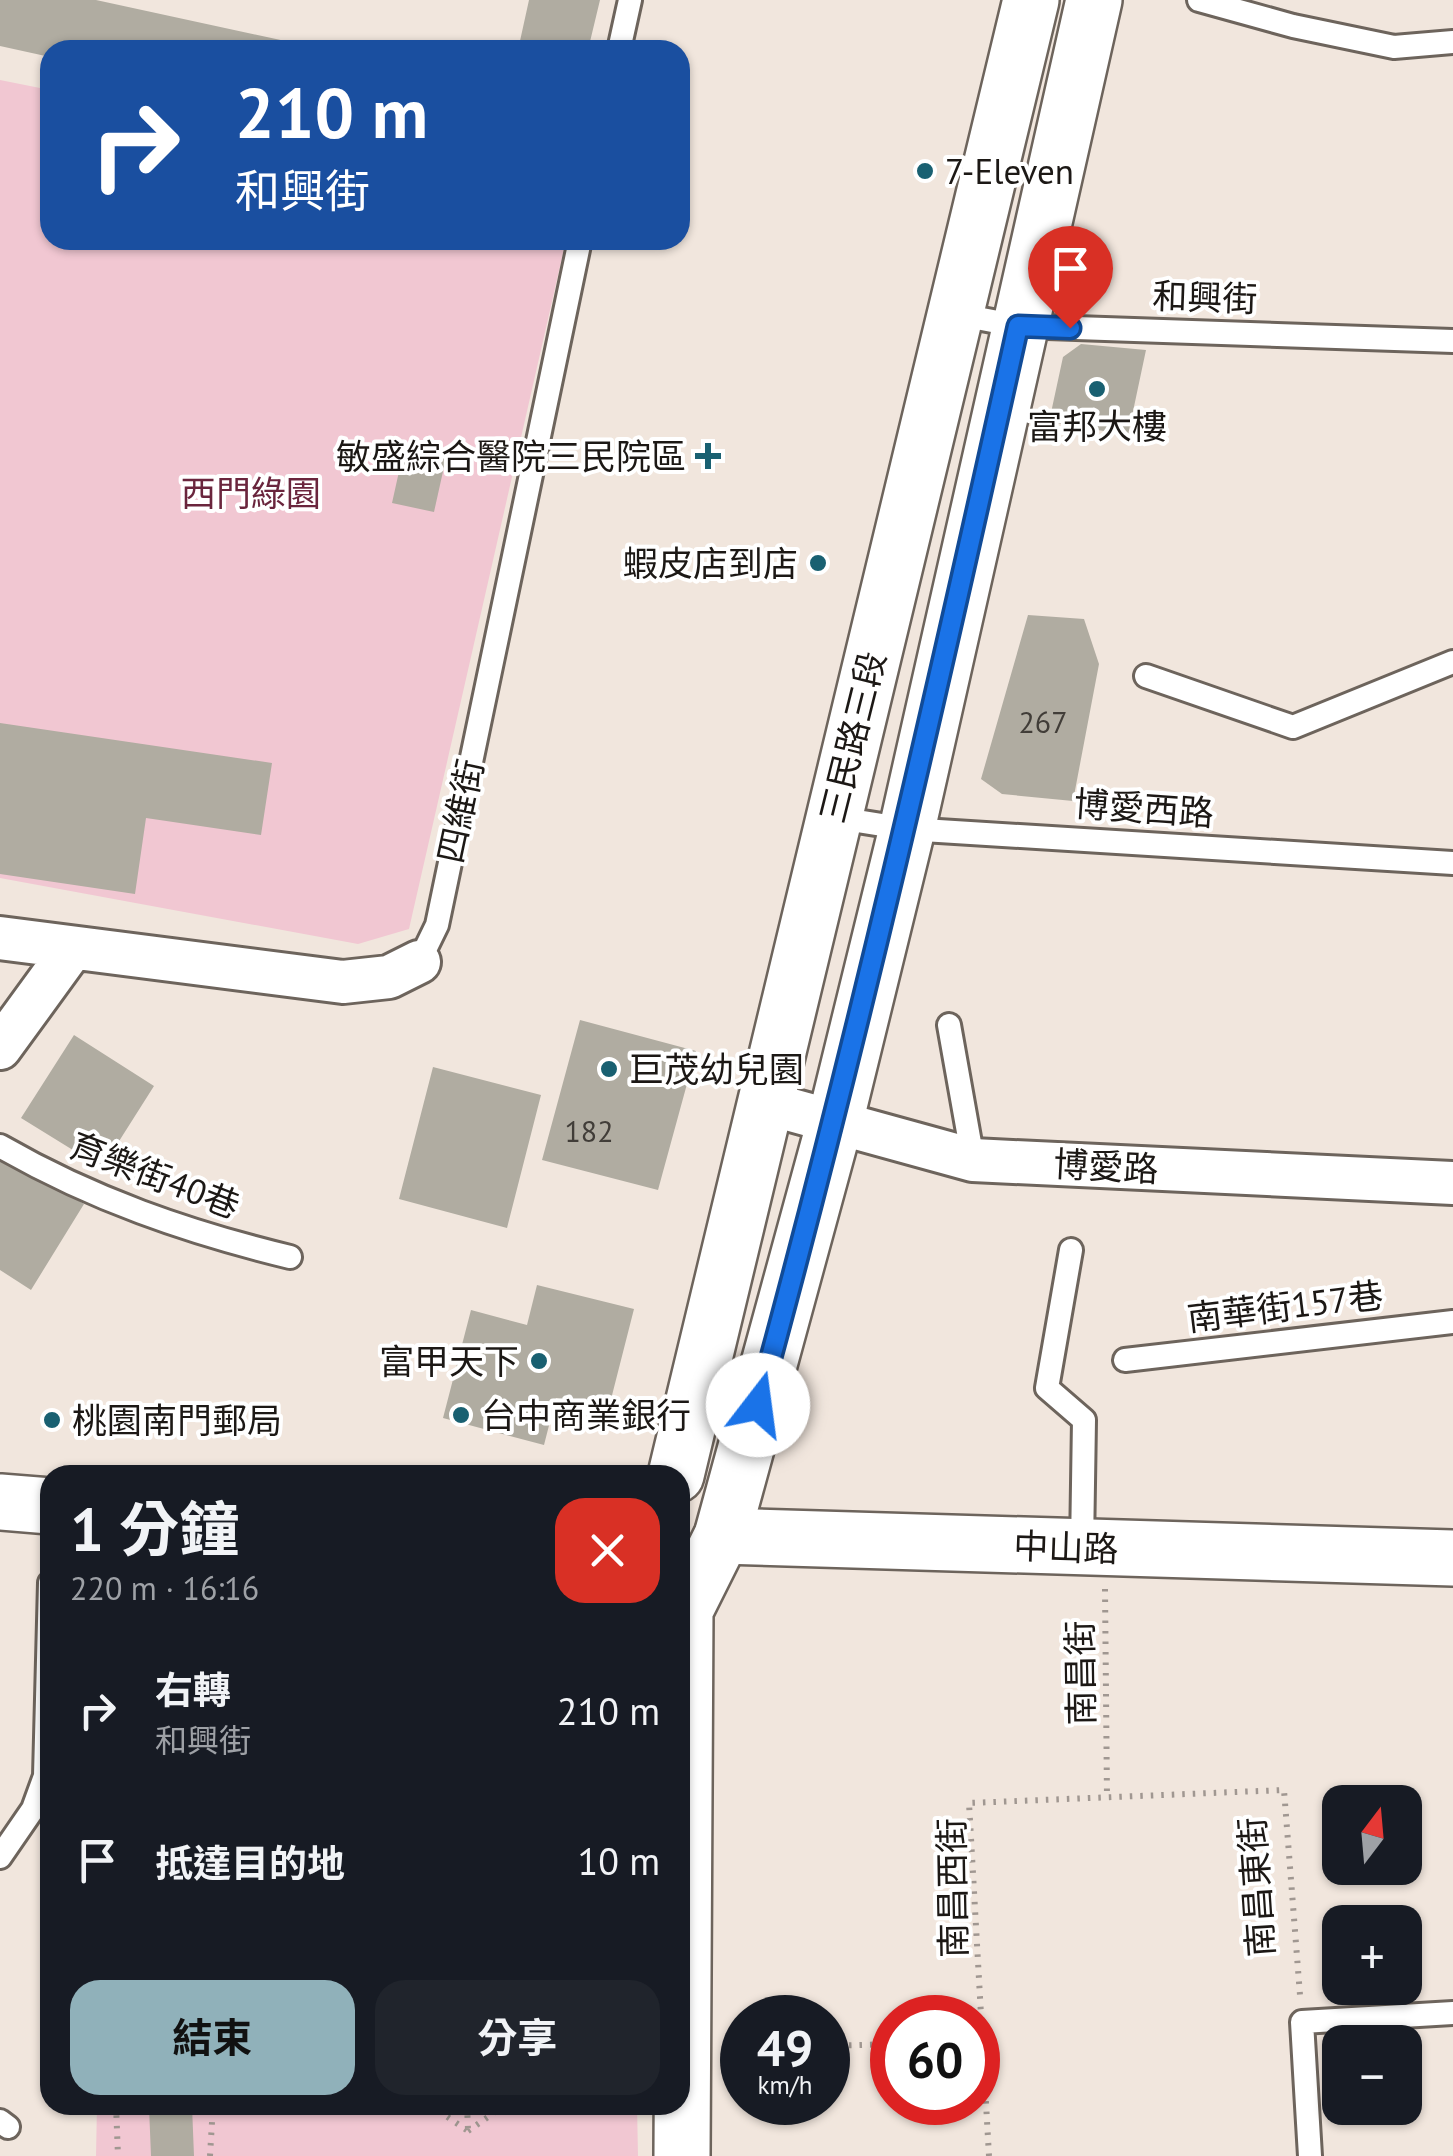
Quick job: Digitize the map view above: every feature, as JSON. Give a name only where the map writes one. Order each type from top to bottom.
[{"type":"main road","name":"三民路三段","points":[[678,1465],[1031,0]]},
{"type":"main road","name":"三民路三段","points":[[690,1574],[835,1122],[907,829],[1094,0]]},
{"type":"main road","points":[[0,1502],[40,1505]]},
{"type":"main road","name":"中山路","points":[[701,1535],[1453,1558]]},
{"type":"main road","name":"三民路三段","points":[[682,2115],[682,2156]]},
{"type":"street","name":"四維街","points":[[5,948],[72,949],[344,982],[389,977],[420,962]]},
{"type":"street","points":[[0,1048],[72,949]]},
{"type":"street","name":"博愛路","points":[[766,1103],[973,1160],[1453,1184]]},
{"type":"lane","points":[[622,40],[630,0]]},
{"type":"lane","points":[[1199,0],[1292,26],[1394,47],[1453,42]]},
{"type":"lane","name":"四維街","points":[[420,962],[437,925],[578,250]]},
{"type":"lane","name":"和興街","points":[[956,314],[1018,326],[1453,341]]},
{"type":"lane","points":[[1146,676],[1293,727],[1453,662]]},
{"type":"lane","name":"博愛西路","points":[[832,817],[907,829],[1453,862]]},
{"type":"lane","points":[[949,1025],[973,1160]]},
{"type":"lane","name":"育樂街40巷","points":[[0,1146],[59,1180],[188,1232],[290,1257]]},
{"type":"lane","points":[[1070,1250],[1047,1388],[1084,1420],[1093,1548]]},
{"type":"lane","name":"南華街157巷","points":[[1126,1360],[1453,1322]]},
{"type":"lane","points":[[0,1857],[33,1810],[40,1790]]},
{"type":"lane","points":[[1310,2156],[1302,2022],[1453,2013]]},
{"type":"path","name":"南昌街","points":[[1093,1548],[1107,1798]]},
{"type":"path","name":"南昌東街","points":[[1107,1798],[1284,1790],[1302,2022]]},
{"type":"path","name":"南昌西街","points":[[978,1995],[969,1804],[1107,1798]]},
{"type":"path","points":[[116,2115],[118,2156]]},
{"type":"path","points":[[210,2156],[212,2115]]},
{"type":"path","points":[[445,2115],[468,2131]]},
{"type":"path","points":[[467,2115],[468,2131]]},
{"type":"path","points":[[468,2131],[491,2115]]},
{"type":"path","name":"南昌西街","points":[[987,2125],[989,2156]]},
{"type":"green space","name":"西門綠園","points":[[0,80],[40,88],[40,250],[564,250],[409,929],[358,944],[0,878]]},
{"type":"green space","points":[[97,2115],[637,2115],[638,2156],[96,2156]]},
{"type":"building","points":[[0,0],[96,0],[281,40],[40,40],[40,55],[0,46]]},
{"type":"building","points":[[529,0],[600,0],[590,40],[520,40]]},
{"type":"building","name":"富邦大樓","points":[[1081,344],[1146,350],[1128,435],[1049,422],[1063,357]]},
{"type":"building","points":[[404,449],[446,458],[434,512],[392,503]]},
{"type":"building","points":[[1028,615],[1084,619],[1099,664],[1073,801],[1002,794],[981,779]]},
{"type":"building","points":[[0,723],[272,763],[261,835],[146,818],[135,894],[0,874]]},
{"type":"building","points":[[580,1020],[696,1051],[658,1190],[542,1160]]},
{"type":"building","points":[[74,1035],[154,1086],[102,1168],[21,1118]]},
{"type":"building","points":[[433,1067],[541,1095],[507,1228],[399,1199]]},
{"type":"building","points":[[0,1152],[84,1204],[31,1290],[0,1270]]},
{"type":"building","name":"富甲天下","points":[[537,1285],[634,1309],[608,1411],[556,1398],[544,1445],[443,1418],[471,1310],[527,1325]]},
{"type":"building","points":[[149,2115],[192,2115],[194,2156],[151,2156]]},
{"type":"place","name":"7-Eleven","points":[[925,171]]},
{"type":"place","name":"富邦大樓","points":[[1097,389]]},
{"type":"place","name":"敏盛綜合醫院三民院區","points":[[708,456]]},
{"type":"place","name":"蝦皮店到店","points":[[818,563]]},
{"type":"place","name":"巨茂幼兒園","points":[[609,1069]]},
{"type":"place","name":"富甲天下","points":[[539,1361]]},
{"type":"place","name":"台中商業銀行","points":[[461,1415]]},
{"type":"place","name":"桃園南門郵局","points":[[52,1420]]},
{"type":"route","points":[[758,1405],[835,1122],[907,829],[1018,326],[1070,328]]}]
